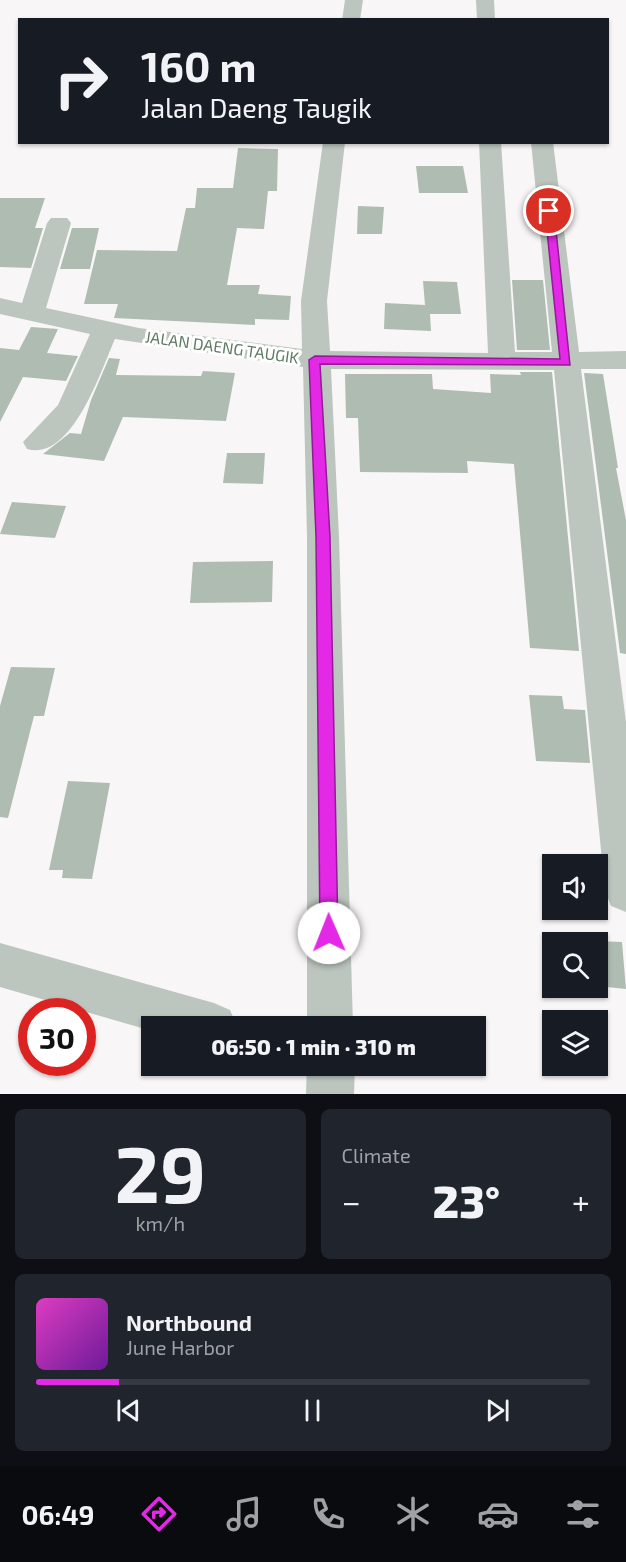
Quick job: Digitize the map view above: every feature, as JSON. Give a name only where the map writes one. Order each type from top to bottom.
[{"type":"street","points":[[351,18],[354,0]]},
{"type":"street","points":[[485,0],[486,18]]},
{"type":"street","points":[[330,1016],[323,549],[314,301],[334,144]]},
{"type":"street","points":[[490,144],[501,362]]},
{"type":"street","points":[[542,144],[626,891]]},
{"type":"street","points":[[32,312],[59,223]]},
{"type":"street","name":"JALAN DAENG TAUGIK","points":[[0,306],[149,338],[315,360],[566,362],[626,360]]},
{"type":"street","points":[[38,442],[74,404],[106,328]]},
{"type":"street","points":[[0,965],[179,1016]]},
{"type":"street","points":[[330,1094],[331,1076]]},
{"type":"building","points":[[238,148],[278,149],[277,191],[268,191],[264,229],[237,228],[227,285],[260,285],[258,294],[291,296],[289,320],[255,319],[255,325],[114,318],[118,304],[84,304],[97,250],[177,251],[186,208],[195,208],[197,188],[233,188]]},
{"type":"building","points":[[416,166],[463,166],[468,193],[419,193]]},
{"type":"building","points":[[0,198],[45,198],[35,228],[43,228],[31,268],[0,267]]},
{"type":"building","points":[[358,206],[384,207],[382,234],[357,234]]},
{"type":"building","points":[[72,228],[99,228],[90,269],[60,269]]},
{"type":"building","points":[[512,280],[543,280],[550,350],[517,350]]},
{"type":"building","points":[[423,281],[457,282],[461,314],[430,314],[431,331],[384,329],[385,303],[425,305]]},
{"type":"building","points":[[31,327],[58,329],[47,353],[78,356],[66,381],[23,377],[0,422],[0,348],[19,350]]},
{"type":"building","points":[[109,358],[120,359],[116,375],[201,376],[203,371],[235,373],[226,421],[123,417],[104,461],[43,454],[70,433],[81,434],[91,400]]},
{"type":"building","points":[[520,372],[552,372],[579,651],[530,648],[514,464],[467,461],[468,473],[360,472],[358,418],[346,418],[345,374],[432,374],[433,389],[491,393],[490,374],[521,375]]},
{"type":"building","points":[[584,373],[603,374],[626,520],[626,654],[620,653]]},
{"type":"building","points":[[227,453],[265,453],[263,484],[223,483]]},
{"type":"building","points":[[12,502],[66,506],[55,538],[0,534]]},
{"type":"building","points":[[273,561],[272,602],[190,603],[193,562]]},
{"type":"building","points":[[11,667],[55,668],[44,716],[34,716],[8,818],[0,817],[0,706]]},
{"type":"building","points":[[529,695],[562,696],[564,709],[585,710],[590,763],[536,761]]},
{"type":"building","points":[[68,781],[110,783],[92,879],[62,878],[63,870],[49,870]]},
{"type":"building","points":[[608,941],[622,942],[626,989],[608,987]]},
{"type":"route","points":[[329,933],[323,537],[315,360],[430,363],[566,362],[549,211]]}]
